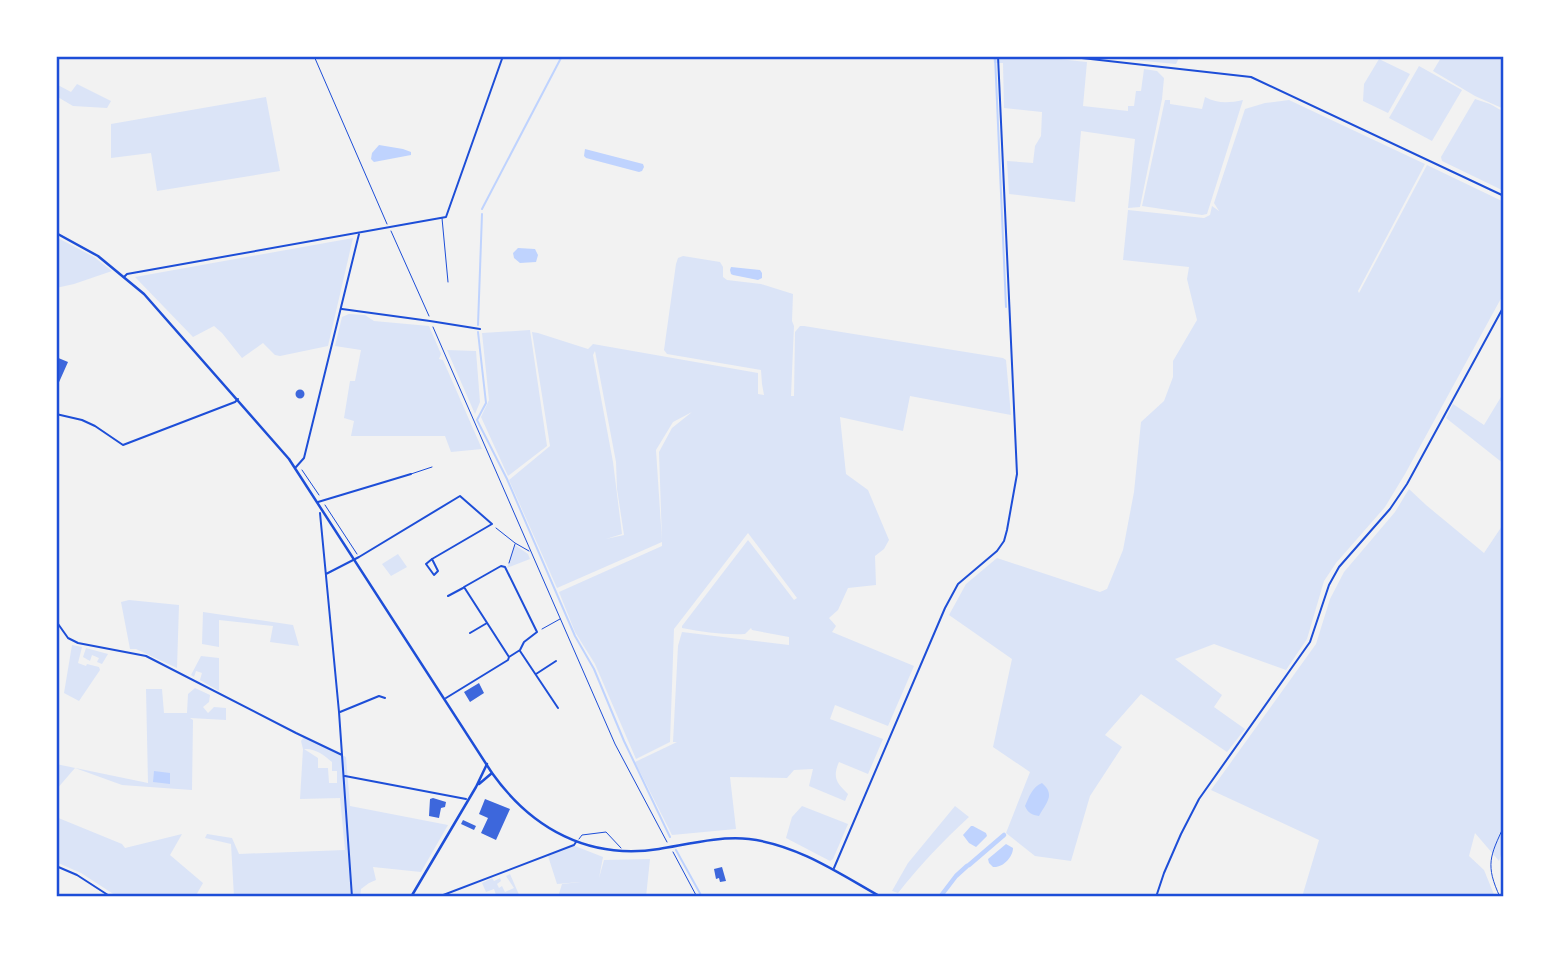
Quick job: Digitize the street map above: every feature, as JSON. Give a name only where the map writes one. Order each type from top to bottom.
[{"type":"main road","points":[[56,233],[98,256],[155,306],[297,466],[492,773],[510,797],[530,815],[577,841],[621,850],[646,850],[716,839],[748,839],[781,846],[796,851],[881,897]]},
{"type":"main road","points":[[411,897],[477,786],[487,764]]},
{"type":"main road","points":[[477,786],[492,773]]},
{"type":"street","points":[[124,277],[127,274],[446,218],[503,56]]},
{"type":"street","points":[[832,870],[945,608],[958,584],[997,551],[1007,530],[1017,474],[998,56]]},
{"type":"street","points":[[1064,56],[1251,77],[1504,197]]},
{"type":"street","points":[[297,466],[304,458],[359,233]]},
{"type":"street","points":[[1156,897],[1181,834],[1199,799],[1310,642],[1329,585],[1339,567],[1390,509],[1407,484],[1504,306]]},
{"type":"street","points":[[341,309],[480,329]]},
{"type":"street","points":[[56,414],[82,420],[123,444],[238,400]]},
{"type":"street","points":[[320,501],[411,474]]},
{"type":"street","points":[[325,575],[460,496],[492,524],[432,559]]},
{"type":"street","points":[[320,513],[343,755],[352,897]]},
{"type":"street","points":[[445,699],[508,660],[537,632],[505,568],[501,566],[448,596]]},
{"type":"street","points":[[464,587],[509,657]]},
{"type":"street","points":[[56,621],[68,638],[78,643],[146,656],[343,755]]},
{"type":"street","points":[[470,633],[487,623]]},
{"type":"street","points":[[520,650],[558,708]]},
{"type":"street","points":[[536,674],[556,662]]},
{"type":"street","points":[[339,712],[379,696],[385,698]]},
{"type":"street","points":[[344,775],[469,800]]},
{"type":"street","points":[[438,897],[574,845],[577,841]]},
{"type":"street","points":[[56,866],[77,875],[111,897]]},
{"type":"lane","points":[[442,218],[448,282]]},
{"type":"lane","points":[[411,474],[432,467]]},
{"type":"lane","points":[[577,841],[582,835],[606,832],[621,846],[621,850]]},
{"type":"path","points":[[314,56],[615,744],[667,841]]},
{"type":"path","points":[[297,466],[357,558]]},
{"type":"path","points":[[492,524],[515,543],[531,551]]},
{"type":"path","points":[[505,568],[515,543]]},
{"type":"path","points":[[537,632],[561,619]]},
{"type":"path","points":[[1500,897],[1493,883],[1490,866],[1492,853],[1504,825]]},
{"type":"path","points":[[669,847],[697,897]]},
{"type":"shaded area","points":[[985,56],[1029,56],[1087,62],[1083,106],[1128,111],[1128,106],[1134,106],[1136,91],[1141,91],[1144,69],[1157,71],[1164,78],[1162,99],[1140,207],[1128,208],[1135,139],[1081,131],[1075,202],[1009,194],[1007,161],[1033,163],[1035,146],[1041,136],[1042,112],[1004,108],[1003,63],[994,63],[993,57]]},
{"type":"shaded area","points":[[1124,56],[1180,56],[1176,64],[1122,59]]},
{"type":"shaded area","points":[[1442,56],[1504,56],[1504,109],[1475,96],[1433,71]]},
{"type":"shaded area","points":[[1379,59],[1410,74],[1388,113],[1363,101],[1364,84]]},
{"type":"shaded area","points":[[1419,66],[1462,90],[1432,141],[1389,118]]},
{"type":"shaded area","points":[[56,84],[71,92],[77,84],[111,101],[107,108],[73,106],[56,96]]},
{"type":"shaded area","points":[[266,97],[280,171],[157,191],[151,153],[111,158],[111,124]]},
{"type":"shaded area","points":[[1205,97],[1224,102],[1243,100],[1207,214],[1142,206],[1165,100],[1170,100],[1170,104],[1202,109]]},
{"type":"shaded area","points":[[1475,99],[1504,112],[1504,191],[1442,161],[1441,157]]},
{"type":"shaded area","points":[[1289,100],[1425,164],[1359,293],[1427,165],[1504,202],[1504,293],[1385,507],[1336,563],[1324,581],[1307,639],[1286,670],[1214,644],[1175,659],[1222,695],[1214,707],[1245,729],[1227,752],[1141,694],[1105,735],[1122,747],[1090,796],[1071,861],[1035,856],[1006,833],[1030,772],[993,747],[1012,659],[949,615],[966,584],[997,558],[1100,592],[1107,589],[1123,550],[1134,492],[1141,422],[1164,401],[1173,377],[1173,361],[1197,320],[1187,279],[1189,267],[1123,260],[1128,210],[1204,218],[1210,215],[1212,206],[1219,211],[1214,203],[1245,109]]},
{"type":"shaded area","points":[[56,237],[94,257],[112,271],[56,288]]},
{"type":"shaded area","points":[[353,238],[328,346],[280,356],[275,355],[263,343],[242,358],[214,326],[193,337],[135,277]]},
{"type":"shaded area","points":[[683,256],[720,262],[723,277],[727,280],[761,284],[793,294],[791,396],[794,396],[795,332],[800,326],[804,326],[1003,358],[1006,360],[1011,415],[910,396],[903,431],[840,417],[846,474],[868,490],[889,540],[884,549],[875,556],[876,585],[848,588],[838,610],[829,618],[836,626],[832,632],[914,666],[888,726],[835,705],[830,719],[883,739],[868,774],[839,762],[836,776],[838,783],[848,794],[845,801],[809,786],[813,769],[794,770],[787,778],[730,777],[736,829],[672,835],[635,762],[677,742],[673,742],[678,646],[682,632],[789,645],[789,637],[751,628],[745,634],[729,634],[682,626],[748,540],[794,600],[797,598],[748,533],[674,629],[670,742],[636,759],[595,664],[575,632],[559,592],[662,546],[662,542],[557,588],[509,480],[550,446],[532,332],[588,349],[593,344],[758,373],[758,394],[764,395],[761,370],[667,354],[664,350],[678,258]],"holes":[[[595,351],[616,462],[624,535],[606,539],[622,534],[613,462],[593,355]],[[692,412],[672,428],[659,452],[662,541],[656,450],[673,422]]]},
{"type":"shaded area","points":[[349,314],[365,315],[374,321],[429,326],[441,354],[439,359],[443,360],[482,449],[451,452],[445,436],[351,436],[354,421],[344,418],[350,381],[355,381],[361,350],[335,346],[342,317]]},
{"type":"shaded area","points":[[530,330],[547,446],[508,476],[481,417],[489,400],[482,333]]},
{"type":"shaded area","points":[[447,350],[476,351],[480,402],[475,414]]},
{"type":"shaded area","points":[[1504,392],[1504,464],[1446,418],[1453,404],[1484,425]]},
{"type":"shaded area","points":[[1409,489],[1484,553],[1504,523],[1504,845],[1499,861],[1475,833],[1469,856],[1484,870],[1495,897],[1302,897],[1319,840],[1211,790],[1316,644],[1330,599],[1344,572],[1395,512]]},
{"type":"shaded area","points":[[515,545],[528,554],[530,559],[507,568]]},
{"type":"shaded area","points":[[398,554],[407,567],[391,576],[382,564]]},
{"type":"shaded area","points":[[129,600],[179,605],[177,668],[136,649],[130,649],[121,602]]},
{"type":"shaded area","points":[[203,612],[293,625],[299,646],[270,642],[273,626],[219,620],[219,647],[202,644]]},
{"type":"shaded area","points":[[72,645],[82,647],[78,663],[99,667],[100,670],[79,701],[64,693]]},
{"type":"shaded area","points":[[86,648],[108,654],[102,664],[97,662],[99,658],[92,655],[90,661],[83,657]]},
{"type":"shaded area","points":[[201,656],[219,658],[219,691],[200,680],[202,673],[196,671],[194,677],[191,675]]},
{"type":"shaded area","points":[[195,688],[210,695],[209,702],[203,707],[208,713],[214,707],[226,708],[226,720],[190,718],[193,720],[192,790],[122,785],[75,768],[56,790],[56,764],[148,783],[146,689],[162,689],[164,713],[187,713],[188,694]]},
{"type":"shaded area","points":[[304,737],[346,757],[350,806],[448,825],[421,872],[373,867],[376,880],[361,889],[360,897],[234,897],[231,844],[205,838],[207,834],[232,838],[239,854],[345,850],[340,798],[300,799],[303,749],[301,741]],"holes":[[[304,749],[319,752],[332,762],[332,771],[337,771],[337,783],[329,783],[328,768],[318,768],[318,758]]]},
{"type":"shaded area","points":[[802,806],[848,824],[830,861],[786,838],[792,817]]},
{"type":"shaded area","points":[[955,806],[969,817],[898,893],[892,891],[908,863]]},
{"type":"shaded area","points":[[56,817],[122,844],[125,848],[182,834],[170,855],[203,883],[195,897],[118,897],[81,873],[56,862]]},
{"type":"shaded area","points":[[575,846],[603,857],[599,878],[604,860],[650,859],[646,897],[558,897],[562,884],[580,882],[557,884],[548,856]]},
{"type":"shaded area","points":[[510,874],[520,897],[491,897],[496,895],[494,889],[486,892],[482,883],[492,878],[494,881],[500,878],[501,881],[497,884],[499,888],[502,886],[505,892],[514,888],[506,876]]},
{"type":"water","points":[[379,145],[403,149],[411,152],[411,155],[374,162],[371,159],[372,153]]},
{"type":"water","points":[[585,149],[643,164],[644,167],[639,172],[586,158]]},
{"type":"water","points":[[518,248],[535,249],[538,255],[536,262],[520,263],[513,253]]},
{"type":"water","points":[[731,267],[760,270],[762,278],[758,280],[733,275]]},
{"type":"water","points":[[154,771],[170,773],[170,784],[153,782]]},
{"type":"water","points":[[1042,783],[1049,795],[1039,816],[1030,813],[1025,806],[1033,790]]},
{"type":"water","points":[[971,826],[987,836],[976,847],[963,835]]},
{"type":"water","points":[[1006,844],[1013,848],[1011,855],[1004,864],[993,867],[988,859]]},
{"type":"building","points":[[56,357],[68,362],[56,389]]},
{"type":"building","points":[[300,389],[305,394],[300,399],[295,394]]},
{"type":"building","points":[[479,683],[484,693],[470,702],[464,692]]},
{"type":"building","points":[[430,799],[446,802],[445,807],[441,808],[439,818],[429,816]]},
{"type":"building","points":[[485,799],[510,809],[496,840],[481,833],[488,818],[479,814]]},
{"type":"building","points":[[463,820],[476,826],[474,830],[461,824]]},
{"type":"building","points":[[722,867],[726,881],[720,882],[719,878],[716,879],[714,869]]},
{"type":"waterway","points":[[482,209],[562,56]]},
{"type":"waterway","points":[[995,56],[1006,307]]},
{"type":"waterway","points":[[478,325],[482,214]]},
{"type":"waterway","points":[[478,332],[486,403],[477,420],[507,479],[575,636],[594,669],[624,741],[670,837]]},
{"type":"waterway","points":[[969,865],[1004,835]]},
{"type":"waterway","points":[[676,850],[702,897]]},
{"type":"waterway","points":[[940,897],[967,866]]}]
